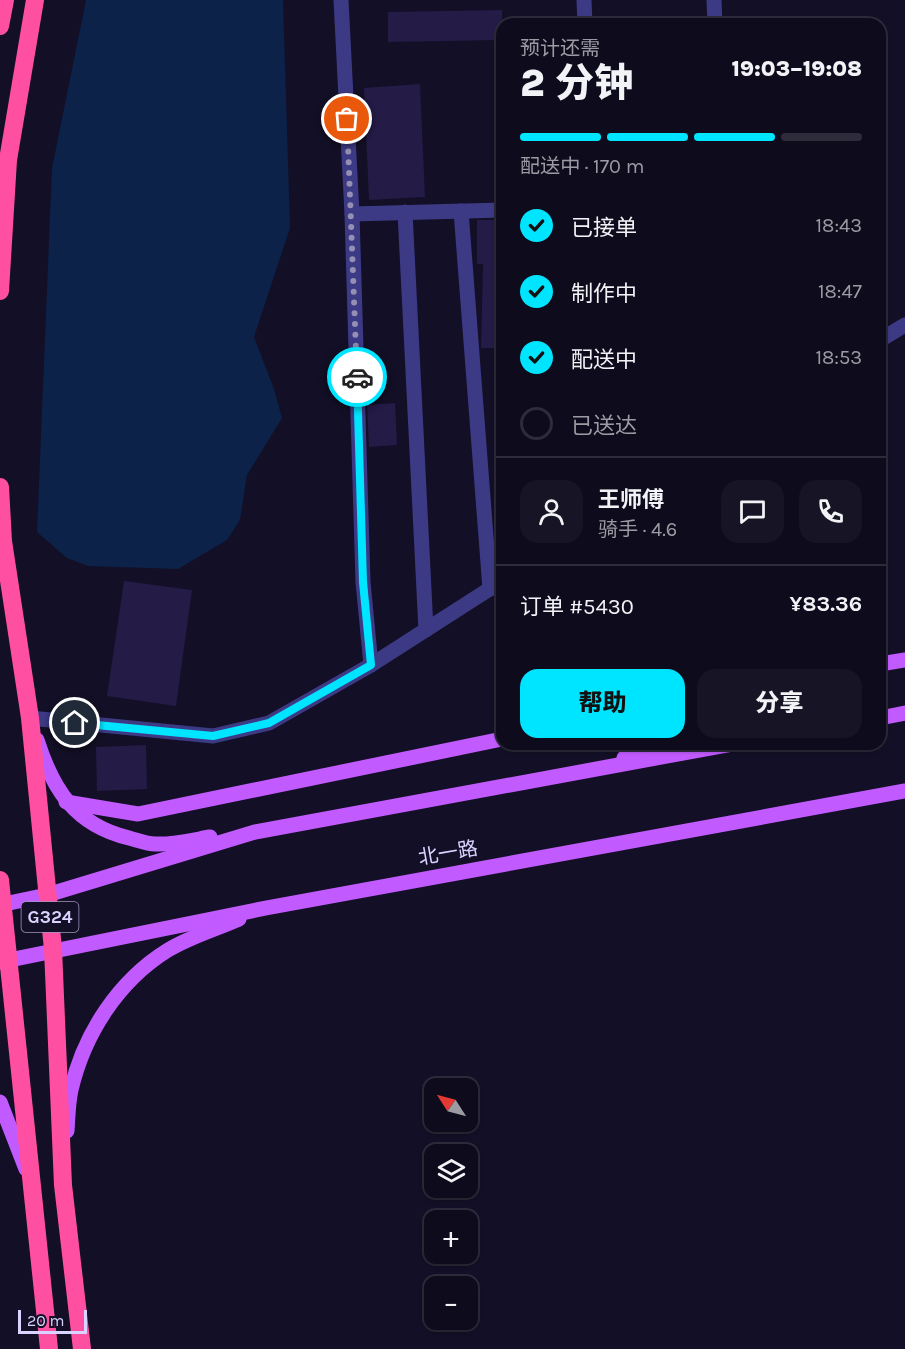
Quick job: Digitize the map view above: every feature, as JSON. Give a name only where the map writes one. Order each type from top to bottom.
[{"type":"highway","points":[[0,26],[5,0]]},
{"type":"highway","points":[[0,291],[8,160],[35,0]]},
{"type":"highway","name":"G324","points":[[0,487],[3,541],[30,718],[53,949],[63,1185],[82,1349]]},
{"type":"highway","name":"G324","points":[[0,880],[4,960],[32,1186],[49,1349]]},
{"type":"main road","points":[[886,663],[905,660]]},
{"type":"main road","points":[[886,717],[905,713]]},
{"type":"main road","points":[[30,718],[47,771],[66,801],[93,825],[119,836],[155,845],[255,832],[699,750]]},
{"type":"main road","points":[[66,801],[138,813],[496,740]]},
{"type":"main road","points":[[610,766],[640,750]]},
{"type":"main road","name":"北一路","points":[[4,960],[266,908],[905,791]]},
{"type":"main road","points":[[2,905],[47,895],[255,832]]},
{"type":"main road","points":[[63,1185],[71,1091],[84,1048],[107,1007],[136,974],[168,950],[266,908]]},
{"type":"main road","points":[[0,1102],[32,1186]]},
{"type":"street","points":[[341,0],[352,214],[363,582],[371,665]]},
{"type":"street","points":[[584,0],[585,18]]},
{"type":"street","points":[[714,0],[715,18]]},
{"type":"street","points":[[352,214],[496,210]]},
{"type":"street","points":[[30,718],[213,736],[269,723],[371,665],[496,585],[461,211]]},
{"type":"street","points":[[405,212],[426,630]]},
{"type":"street","points":[[886,336],[905,325]]},
{"type":"water","points":[[86,0],[283,0],[290,228],[254,337],[274,389],[282,418],[247,475],[240,520],[227,540],[178,569],[88,566],[67,558],[37,532],[52,168]]},
{"type":"building","points":[[502,10],[502,18],[496,18],[496,40],[388,42],[388,12]]},
{"type":"building","points":[[420,84],[425,197],[369,200],[364,88]]},
{"type":"building","points":[[477,220],[496,220],[496,348],[481,348],[483,264],[477,264]]},
{"type":"building","points":[[395,403],[397,445],[369,447],[367,405]]},
{"type":"building","points":[[124,581],[192,590],[176,706],[107,696]]},
{"type":"building","points":[[146,745],[147,789],[97,791],[96,747]]},
{"type":"way so far","points":[[347,119],[357,377]]},
{"type":"route","points":[[75,723],[213,736],[269,723],[371,665],[363,582],[357,377]]}]
